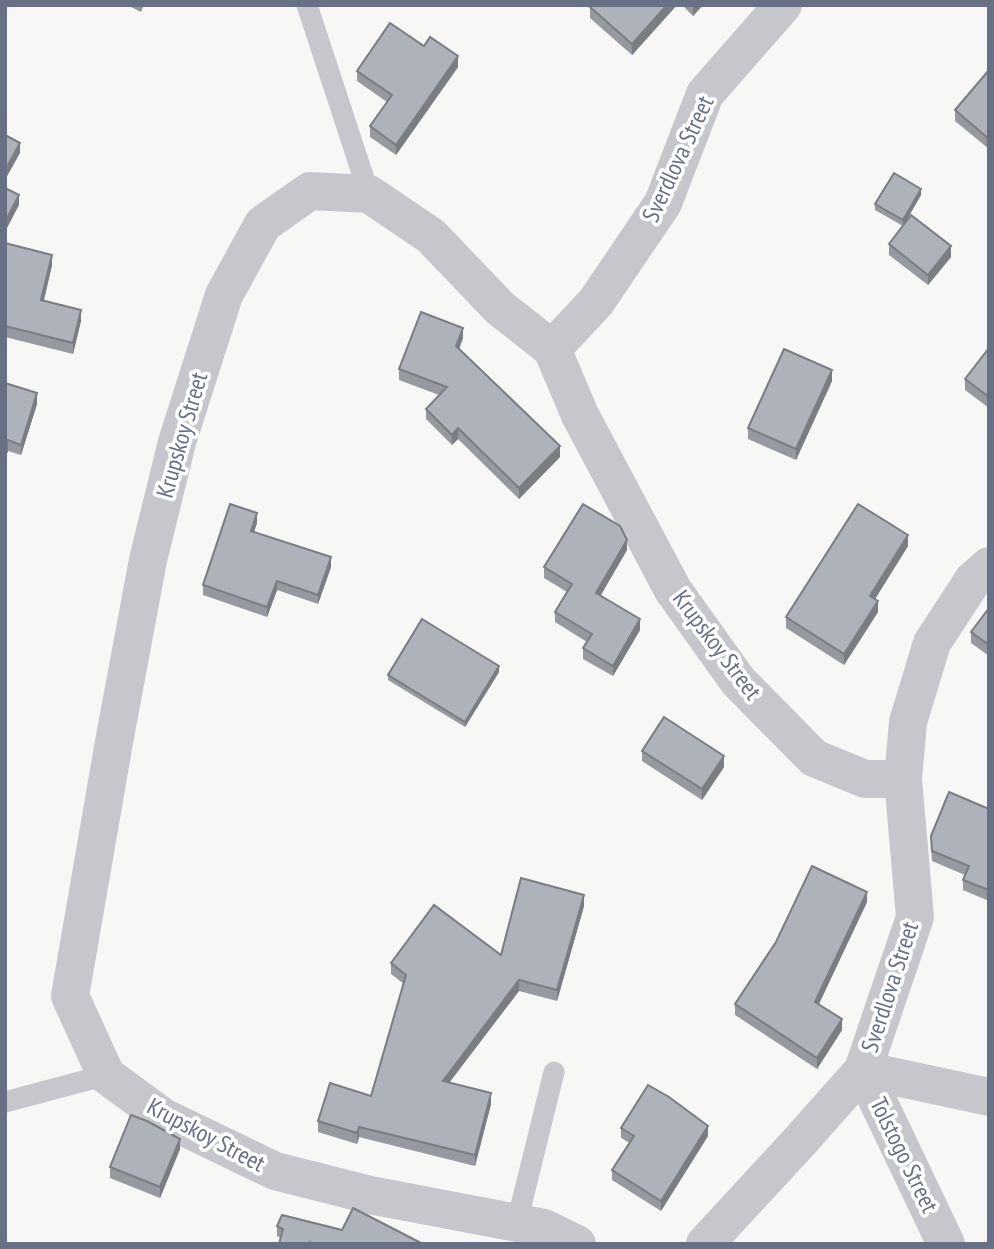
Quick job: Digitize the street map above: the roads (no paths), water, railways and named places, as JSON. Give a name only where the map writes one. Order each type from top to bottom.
[{"type":"street","name":"Sverdlova Street","points":[[552,349],[596,302],[663,203],[705,94],[783,5]]},
{"type":"street","name":"Krupskoy Street","points":[[577,1244],[544,1228],[370,1195],[275,1171],[163,1117],[106,1075],[70,996],[148,559],[177,442],[224,295],[263,224],[310,191],[369,194],[431,236],[500,308],[552,349],[580,415],[673,590],[738,681],[814,758],[865,779],[903,779]]},
{"type":"street","name":"Sverdlova Street","points":[[705,1244],[863,1070],[915,917],[903,779],[908,722],[932,643],[973,580],[989,566]]},
{"type":"street","name":"Tolstogo Street","points":[[863,1070],[989,1097]]},
{"type":"street","name":"Tolstogo Street","points":[[863,1070],[946,1244]]},
{"type":"lane","points":[[307,5],[369,194]]},
{"type":"lane","points":[[517,1222],[554,1072]]},
{"type":"lane","points":[[5,1102],[106,1075]]}]
